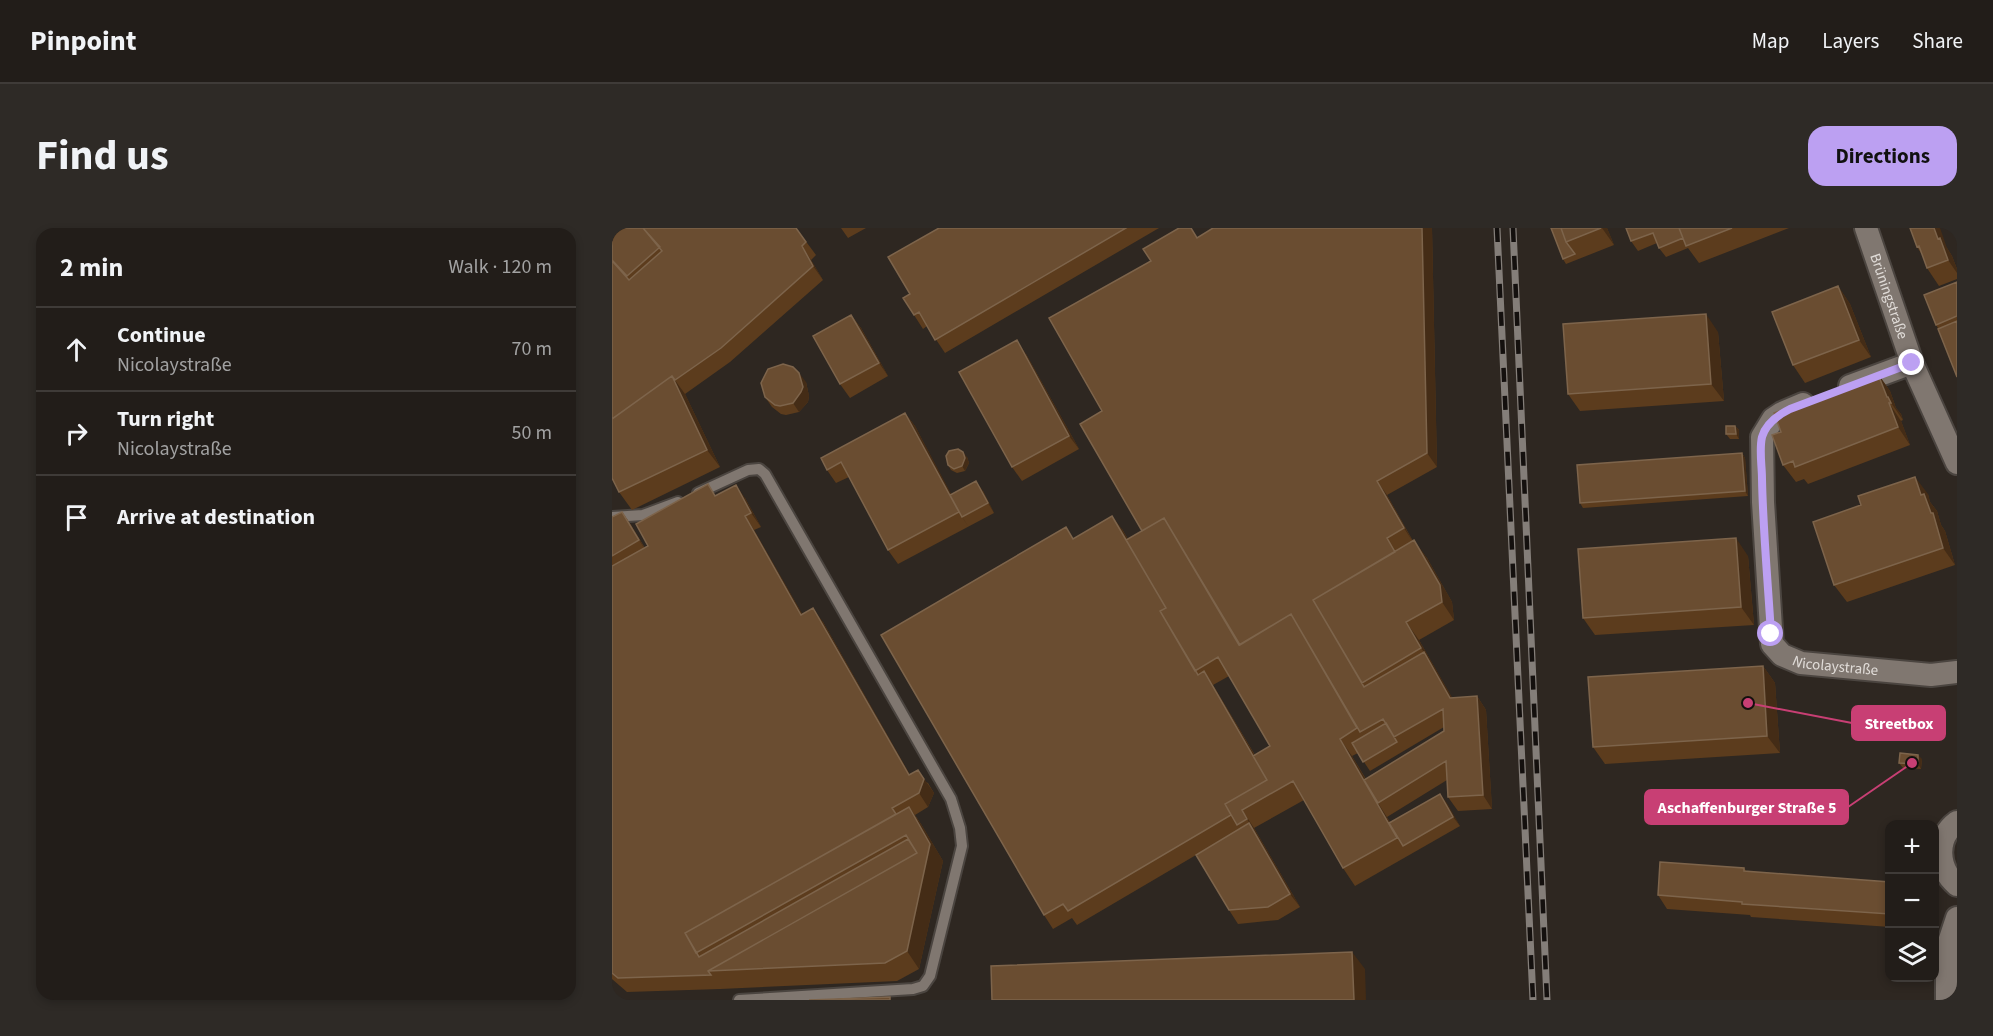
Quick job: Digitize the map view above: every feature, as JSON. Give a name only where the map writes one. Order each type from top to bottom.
[{"type":"street","name":"Brüningstraße","points":[[1866,228],[1912,363],[1957,463]]},
{"type":"street","name":"Nicolaystraße","points":[[1912,363],[1782,413],[1773,419],[1762,437],[1763,502],[1772,644],[1782,655],[1800,663],[1931,675],[1957,672]]},
{"type":"street","points":[[1957,822],[1944,836],[1940,850],[1943,868],[1957,885]]},
{"type":"street","points":[[1947,1000],[1947,948],[1957,918]]},
{"type":"lane","points":[[612,517],[651,513],[748,470],[759,469],[765,474],[951,799],[960,828],[962,846],[930,976],[923,986],[913,989],[739,1000]]},
{"type":"building","points":[[612,228],[643,228],[660,247],[627,276],[612,260]]},
{"type":"building","points":[[643,228],[796,228],[806,242],[802,246],[813,266],[721,348],[675,380],[672,376],[612,419],[612,261],[629,280],[662,251]]},
{"type":"building","points":[[939,228],[1126,228],[935,340],[919,312],[914,315],[903,298],[910,294],[888,257]]},
{"type":"building","points":[[1179,228],[1191,228],[1197,238],[1213,228],[1422,228],[1427,453],[1377,481],[1404,528],[1387,538],[1395,552],[1313,600],[1364,687],[1424,652],[1450,698],[1477,696],[1483,795],[1448,797],[1446,761],[1378,803],[1364,780],[1444,731],[1443,709],[1394,737],[1383,719],[1360,732],[1291,614],[1240,645],[1164,518],[1142,531],[1080,424],[1102,411],[1049,318],[1151,261],[1143,249]]},
{"type":"building","points":[[1551,228],[1561,228],[1566,242],[1575,254],[1563,259]]},
{"type":"building","points":[[1561,228],[1601,228],[1566,242]]},
{"type":"building","points":[[1626,228],[1679,228],[1683,238],[1659,248],[1653,233],[1631,241]]},
{"type":"building","points":[[1679,228],[1732,228],[1686,246]]},
{"type":"building","points":[[1910,228],[1934,228],[1948,260],[1927,268]]},
{"type":"building","points":[[1957,282],[1957,316],[1936,325],[1924,295]]},
{"type":"building","points":[[1838,286],[1859,340],[1793,365],[1772,312]]},
{"type":"building","points":[[1706,314],[1711,384],[1568,394],[1563,324]]},
{"type":"building","points":[[851,315],[879,363],[840,384],[813,336]]},
{"type":"building","points":[[1957,321],[1957,377],[1938,329]]},
{"type":"building","points":[[1017,340],[1069,436],[1012,467],[959,372]]},
{"type":"building","points":[[783,364],[793,367],[799,373],[803,387],[793,403],[780,406],[765,397],[761,383],[768,369]]},
{"type":"building","points":[[1878,374],[1891,403],[1889,403],[1898,427],[1795,467],[1793,461],[1783,465],[1772,435],[1781,432],[1774,413]]},
{"type":"building","points":[[672,376],[707,450],[619,492],[612,478],[612,419]]},
{"type":"building","points":[[905,413],[959,512],[888,550],[841,462],[827,470],[821,458]]},
{"type":"building","points":[[1726,426],[1735,426],[1736,434],[1726,434]]},
{"type":"building","points":[[958,449],[963,452],[965,458],[962,466],[954,469],[948,465],[946,456],[949,451]]},
{"type":"building","points":[[1742,453],[1745,491],[1580,503],[1577,465]]},
{"type":"building","points":[[1915,477],[1921,495],[1924,494],[1931,513],[1933,513],[1943,548],[1834,585],[1813,522],[1861,505],[1858,496]]},
{"type":"building","points":[[976,481],[988,503],[962,517],[950,495]]},
{"type":"building","points":[[708,484],[715,496],[736,485],[751,513],[745,516],[801,615],[813,608],[909,775],[918,770],[924,779],[919,793],[892,808],[896,814],[685,933],[699,957],[908,839],[917,853],[708,971],[711,975],[618,978],[612,973],[612,566],[648,546],[636,524]]},
{"type":"building","points":[[622,512],[639,540],[612,556],[612,517]]},
{"type":"building","points":[[1112,516],[1166,608],[1160,611],[1198,675],[1204,671],[1267,780],[1225,804],[1231,815],[1068,911],[1063,904],[1044,915],[881,635],[1066,527],[1073,539]]},
{"type":"building","points":[[1164,518],[1239,645],[1291,614],[1357,728],[1340,739],[1397,838],[1343,868],[1293,781],[1242,810],[1247,819],[1237,825],[1225,804],[1267,780],[1253,756],[1270,746],[1218,657],[1195,671],[1160,611],[1166,608],[1126,540]]},
{"type":"building","points":[[1736,538],[1741,607],[1583,618],[1578,549]]},
{"type":"building","points":[[1414,540],[1440,585],[1442,602],[1406,622],[1421,648],[1362,683],[1313,600]]},
{"type":"building","points":[[1763,666],[1767,736],[1593,747],[1588,677]]},
{"type":"building","points":[[1386,723],[1397,742],[1363,762],[1352,743]]},
{"type":"building","points":[[1900,753],[1918,755],[1918,764],[1899,763]]},
{"type":"building","points":[[1440,794],[1453,817],[1403,846],[1389,823]]},
{"type":"building","points":[[909,807],[930,844],[907,951],[885,963],[708,971],[917,853],[906,835],[696,953],[685,933]]},
{"type":"building","points":[[1249,823],[1290,894],[1268,907],[1229,910],[1196,855]]},
{"type":"building","points":[[1660,862],[1744,868],[1744,871],[1885,882],[1885,914],[1742,904],[1742,902],[1658,895]]},
{"type":"building","points":[[1352,952],[1354,1000],[992,1000],[991,966]]},
{"type":"building","points":[[890,997],[890,1000],[809,1000]]},
{"type":"railway","points":[[1497,228],[1533,1000]]},
{"type":"railway","points":[[1513,228],[1547,1000]]},
{"type":"place","name":"Streetbox","points":[[1748,703]]},
{"type":"place","name":"Aschaffenburger Straße 5","points":[[1912,763]]},
{"type":"route","points":[[1771,634],[1761,447],[1762,437],[1767,427],[1773,419],[1790,409],[1912,363]]}]
